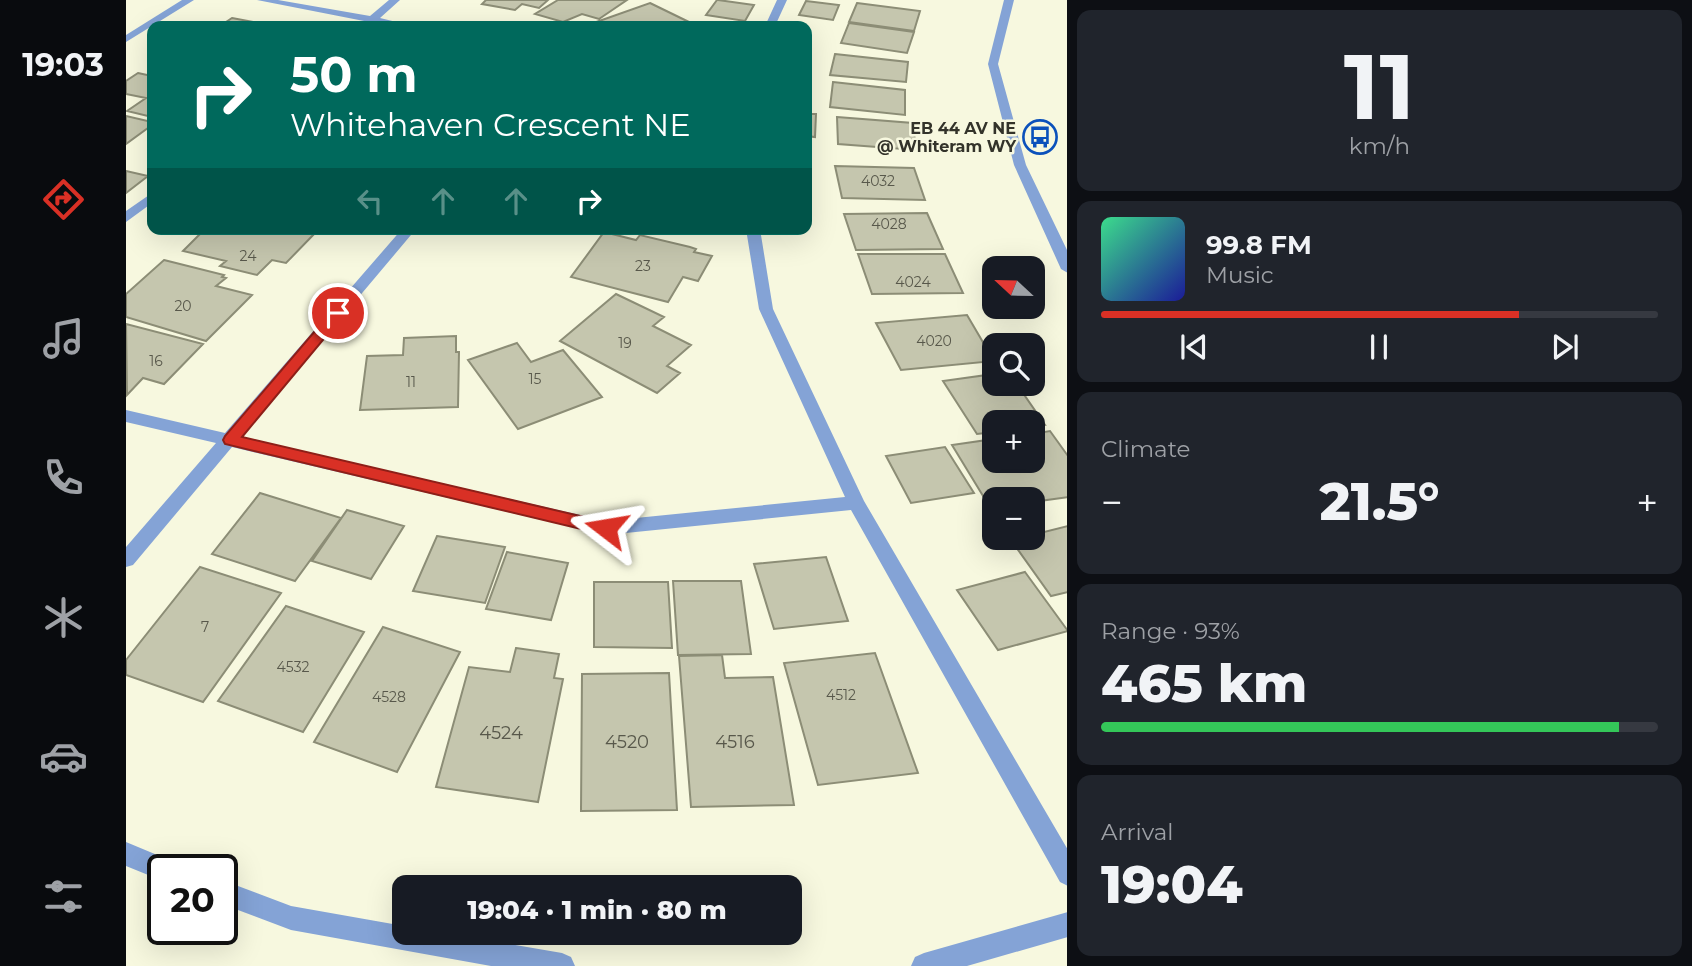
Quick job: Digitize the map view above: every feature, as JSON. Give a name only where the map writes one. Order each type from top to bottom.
[{"type":"street","points":[[155,21],[189,0]]},
{"type":"street","points":[[262,0],[359,21]]},
{"type":"street","points":[[370,21],[395,0]]},
{"type":"street","points":[[772,21],[782,0]]},
{"type":"street","points":[[1009,0],[993,64],[1020,165],[1067,269]]},
{"type":"street","points":[[126,39],[147,26]]},
{"type":"street","points":[[126,218],[147,201]]},
{"type":"street","points":[[126,560],[405,235]]},
{"type":"street","points":[[754,235],[766,309],[856,503],[1067,874]]},
{"type":"street","points":[[126,416],[606,528],[856,503]]},
{"type":"street","points":[[126,854],[147,862]]},
{"type":"street","points":[[238,897],[291,918],[562,966]]},
{"type":"street","points":[[924,966],[1067,924]]},
{"type":"building","points":[[486,0],[548,0],[539,8],[522,4],[515,10],[482,4]]},
{"type":"building","points":[[558,0],[627,0],[599,19],[582,14],[560,21],[535,14]]},
{"type":"building","points":[[717,0],[754,5],[745,21],[706,15]]},
{"type":"building","points":[[806,1],[839,5],[833,20],[799,15]]},
{"type":"building","points":[[650,3],[687,21],[599,21]]},
{"type":"building","points":[[857,3],[920,11],[914,31],[849,22]]},
{"type":"building","points":[[849,23],[914,32],[907,53],[841,43]]},
{"type":"building","points":[[835,54],[908,62],[906,82],[830,75]]},
{"type":"building","points":[[138,73],[147,75],[147,116],[127,111],[146,98],[126,94],[126,81]]},
{"type":"building","points":[[833,82],[905,90],[905,115],[830,107]]},
{"type":"building","points":[[812,114],[816,114],[815,137],[812,137]]},
{"type":"building","points":[[126,116],[147,121],[147,129],[126,144]]},
{"type":"building","points":[[837,117],[913,123],[916,150],[838,144]]},
{"type":"building","points":[[835,166],[914,168],[925,200],[842,198]]},
{"type":"building","points":[[126,171],[147,176],[147,177],[126,193]]},
{"type":"building","points":[[927,213],[943,249],[856,250],[844,214]]},
{"type":"building","points":[[199,235],[313,235],[286,263],[272,260],[257,275],[220,266],[226,261],[183,251]]},
{"type":"building","points":[[602,235],[636,240],[640,235],[690,247],[696,249],[694,252],[712,256],[698,281],[683,277],[668,302],[571,277]]},
{"type":"building","points":[[858,254],[945,254],[963,293],[872,294]]},
{"type":"building","points":[[164,260],[224,275],[222,277],[226,278],[216,286],[252,295],[206,341],[126,317],[126,294]]},
{"type":"building","points":[[616,294],[664,317],[653,326],[691,345],[667,366],[680,373],[657,393],[560,341]]},
{"type":"building","points":[[967,315],[982,341],[982,362],[901,370],[876,323]]},
{"type":"building","points":[[126,324],[203,344],[164,384],[143,378],[127,395]]},
{"type":"building","points":[[456,336],[456,352],[459,352],[458,407],[360,410],[367,356],[403,355],[404,338]]},
{"type":"building","points":[[517,343],[531,362],[563,350],[602,397],[518,429],[468,360]]},
{"type":"building","points":[[982,376],[982,396],[1025,396],[1035,410],[982,410],[982,433],[977,434],[943,381]]},
{"type":"building","points":[[1050,431],[1067,455],[1067,497],[1045,500],[1045,487],[982,487],[982,494],[952,445],[982,441],[982,473],[1045,473],[1045,432]]},
{"type":"building","points":[[945,447],[974,493],[911,503],[886,456]]},
{"type":"building","points":[[260,493],[341,518],[295,581],[212,554]]},
{"type":"building","points":[[347,510],[404,526],[371,579],[312,561]]},
{"type":"building","points":[[1067,526],[1067,592],[1051,596],[1018,550],[1045,550],[1045,532]]},
{"type":"building","points":[[437,536],[505,547],[485,603],[413,591]]},
{"type":"building","points":[[507,552],[568,563],[551,620],[486,609]]},
{"type":"building","points":[[826,557],[848,621],[774,629],[754,564]]},
{"type":"building","points":[[200,567],[281,593],[203,702],[126,675],[126,660]]},
{"type":"building","points":[[1025,572],[1067,631],[998,650],[957,590]]},
{"type":"building","points":[[673,581],[741,581],[751,654],[678,655]]},
{"type":"building","points":[[594,582],[668,582],[672,648],[594,647]]},
{"type":"building","points":[[286,606],[364,632],[303,732],[218,701]]},
{"type":"building","points":[[383,627],[460,652],[397,772],[314,742]]},
{"type":"building","points":[[516,648],[559,654],[554,678],[563,679],[538,802],[436,787],[469,667],[510,672]]},
{"type":"building","points":[[875,653],[918,773],[818,785],[784,663]]},
{"type":"building","points":[[722,655],[725,678],[773,677],[794,805],[691,807],[679,656]]},
{"type":"building","points":[[669,673],[677,810],[581,811],[582,674]]},
{"type":"place","name":"EB 44 AV NE @ Whiteram WY","points":[[1040,137]]},
{"type":"route","points":[[338,313],[230,440],[606,528]]}]
